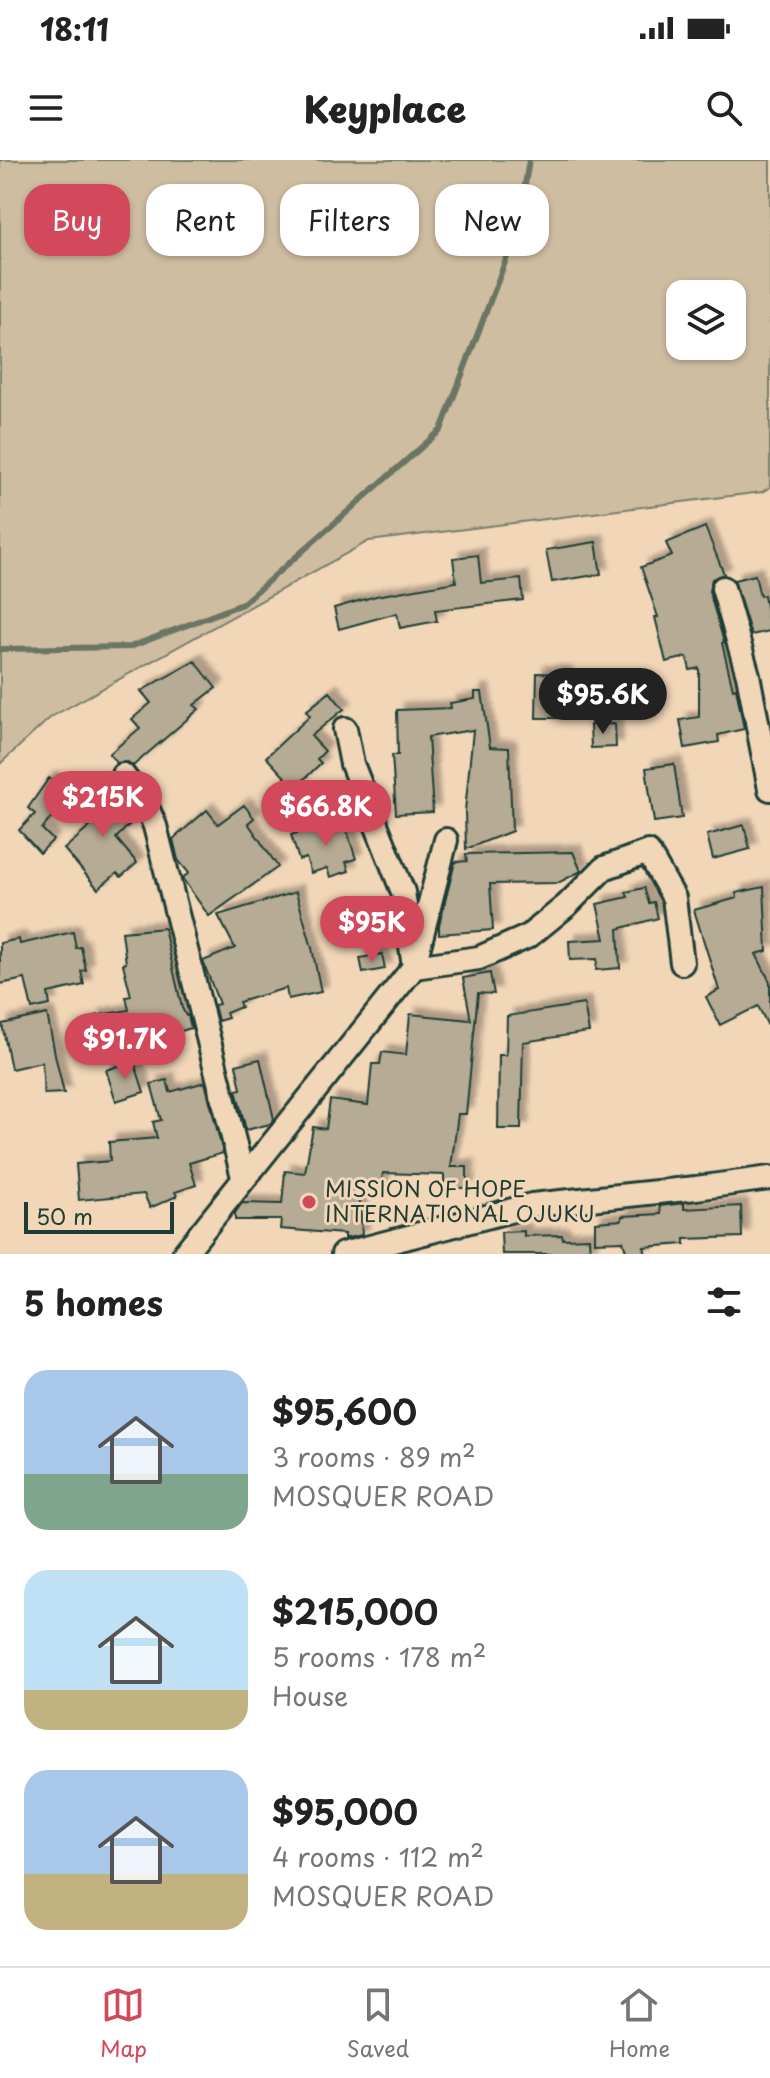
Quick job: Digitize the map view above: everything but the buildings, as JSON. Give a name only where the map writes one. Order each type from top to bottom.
[{"type":"street","points":[[723,588],[748,675],[770,789]]},
{"type":"street","points":[[345,729],[352,764],[403,892],[414,967]]},
{"type":"street","points":[[123,775],[147,807],[155,826],[243,1177]]},
{"type":"street","points":[[184,1254],[414,967],[446,840]]},
{"type":"street","points":[[414,967],[479,958],[529,936],[567,905],[604,868],[648,852],[674,898],[682,963]]},
{"type":"street","points":[[343,1254],[532,1205],[770,1178]]},
{"type":"shaded area","points":[[0,160],[770,160],[770,487],[762,492],[369,541],[51,717],[0,764]]},
{"type":"waterway","points":[[0,649],[130,647],[242,604],[441,430],[518,228],[529,160]]},
{"type":"place","name":"MISSION OF HOPE INTERNATIONAL OJUKU","points":[[309,1202]]}]
